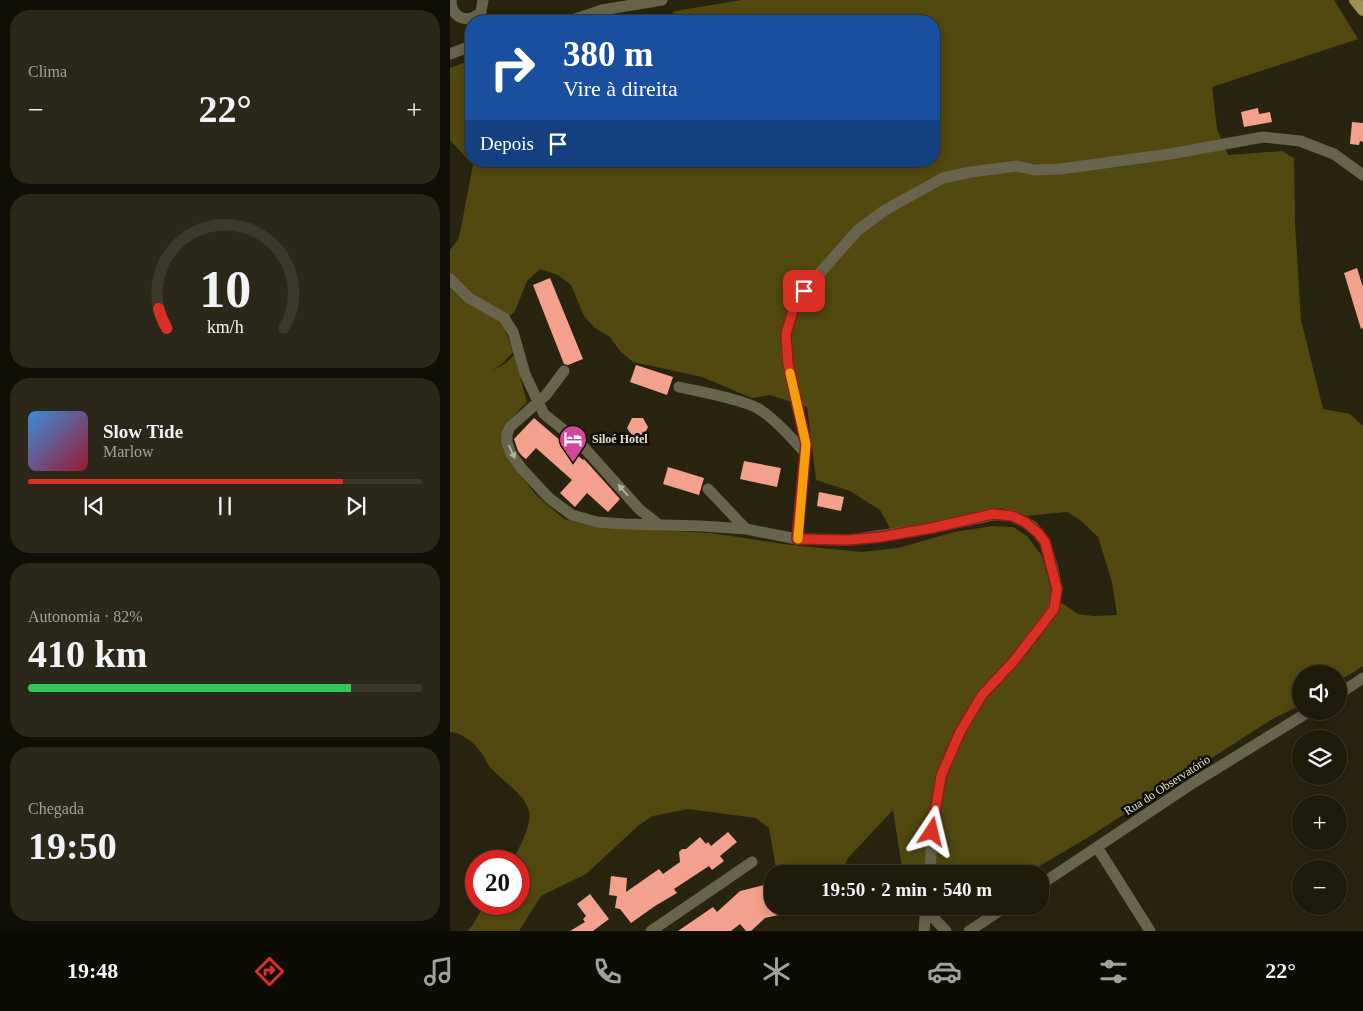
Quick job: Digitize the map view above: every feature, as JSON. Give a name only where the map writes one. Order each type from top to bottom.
[{"type":"main road","points":[[1355,0],[1363,10]]},
{"type":"street","points":[[478,15],[483,7],[484,0]]},
{"type":"street","points":[[587,15],[602,10],[662,0]]},
{"type":"street","points":[[451,3],[453,11],[461,18]]},
{"type":"street","points":[[450,23],[461,18],[465,18]]},
{"type":"street","points":[[450,54],[465,48]]},
{"type":"street","points":[[797,539],[806,444],[788,364],[786,334],[793,310],[810,283],[857,231],[885,210],[943,178],[999,167],[1017,166],[1035,170],[1060,169],[1170,154],[1263,137],[1300,141],[1334,154],[1363,175]]},
{"type":"street","points":[[450,279],[469,298],[504,318],[513,332],[525,374],[544,414],[580,443],[639,509],[658,524]]},
{"type":"street","points":[[564,371],[546,395],[538,400],[510,427],[507,434],[507,442],[511,454],[522,469],[549,498],[565,511],[579,518],[624,524],[746,529],[797,539],[849,540],[932,528],[993,514],[1012,516],[1025,522],[1045,542],[1057,589],[1054,609],[1013,662],[982,695],[960,732],[941,776],[932,832],[930,865]]},
{"type":"street","points":[[679,387],[759,409],[793,438],[805,453]]},
{"type":"street","points":[[708,489],[746,529]]},
{"type":"street","points":[[1347,689],[1363,678]]},
{"type":"street","name":"Rua do Observatório","points":[[1049,879],[1193,783],[1295,720]]},
{"type":"street","points":[[1097,847],[1150,931]]},
{"type":"street","points":[[651,931],[752,862]]},
{"type":"street","points":[[924,931],[925,915]]},
{"type":"street","points":[[932,915],[946,931]]},
{"type":"street","points":[[970,931],[994,915]]},
{"type":"shaded area","points":[[742,0],[1334,0],[1358,39],[1212,87],[1217,129],[1228,155],[1282,151],[1294,158],[1295,224],[1301,320],[1323,409],[1350,414],[1363,426],[1363,666],[1347,676],[1347,665],[1292,665],[1292,709],[1274,718],[1092,835],[1041,865],[902,865],[893,810],[848,858],[844,865],[775,865],[769,828],[756,818],[688,809],[653,816],[639,825],[586,874],[541,896],[530,914],[530,850],[518,850],[529,823],[530,816],[526,804],[490,767],[477,747],[459,734],[450,732],[450,250],[459,238],[473,167],[940,167],[940,15],[671,15],[675,11]],"holes":[[[540,269],[558,275],[571,285],[584,316],[595,328],[610,337],[620,351],[633,362],[702,377],[752,398],[770,395],[807,407],[816,480],[850,491],[880,510],[891,530],[967,517],[1001,508],[1025,516],[1067,512],[1080,520],[1098,537],[1112,582],[1117,615],[1094,616],[1078,614],[1053,597],[1042,556],[1027,536],[1013,527],[993,526],[954,532],[898,548],[862,552],[791,545],[711,533],[595,527],[564,519],[536,495],[510,462],[502,442],[504,426],[527,402],[514,355],[506,363],[492,371],[513,352],[503,323],[515,311],[527,281]]]},
{"type":"shaded area","points":[[465,62],[465,156],[450,140],[450,68]]},
{"type":"shaded area","points":[[478,915],[529,915],[519,931],[467,931]]},
{"type":"building","points":[[1258,108],[1259,114],[1270,112],[1272,122],[1244,127],[1241,112]]},
{"type":"building","points":[[1352,122],[1363,123],[1363,142],[1360,141],[1359,145],[1350,144]]},
{"type":"building","points":[[1357,268],[1363,287],[1363,328],[1361,329],[1344,273]]},
{"type":"building","points":[[550,278],[583,359],[568,365],[564,364],[533,285]]},
{"type":"building","points":[[636,365],[673,377],[667,395],[630,382]]},
{"type":"building","name":"Siloé Hotel","points":[[534,418],[584,459],[620,499],[608,512],[587,493],[575,507],[560,493],[572,480],[536,448],[526,459],[518,451],[514,439]]},
{"type":"building","points":[[632,418],[643,418],[648,427],[643,437],[633,437],[627,428]]},
{"type":"building","points":[[744,461],[781,468],[777,487],[740,479]]},
{"type":"building","points":[[668,467],[704,478],[699,495],[663,484]]},
{"type":"building","points":[[819,492],[844,497],[841,511],[817,506]]},
{"type":"building","points":[[728,832],[737,842],[720,856],[724,861],[712,870],[709,866],[674,889],[677,893],[631,923],[620,909],[615,908],[617,896],[609,895],[611,876],[627,878],[626,892],[659,869],[663,874],[680,862],[679,852],[682,849],[686,849],[700,837],[706,844],[708,842],[711,846]]},
{"type":"building","points":[[764,885],[764,915],[778,915],[765,918],[751,931],[746,931],[740,924],[731,931],[678,931],[713,907],[717,912],[740,891]]},
{"type":"building","points":[[590,894],[609,919],[593,931],[570,931],[585,922],[583,919],[586,916],[577,904]]},
{"type":"slow traffic","points":[[790,373],[806,444],[798,539]]},
{"type":"place","name":"Siloé Hotel","points":[[573,463]]},
{"type":"route","points":[[804,291],[793,310],[786,334],[788,364],[806,444],[797,539],[849,540],[880,537],[932,528],[993,514],[1012,516],[1032,526],[1045,542],[1053,569],[1057,589],[1054,609],[1013,662],[982,695],[960,732],[941,776],[932,832]]}]
